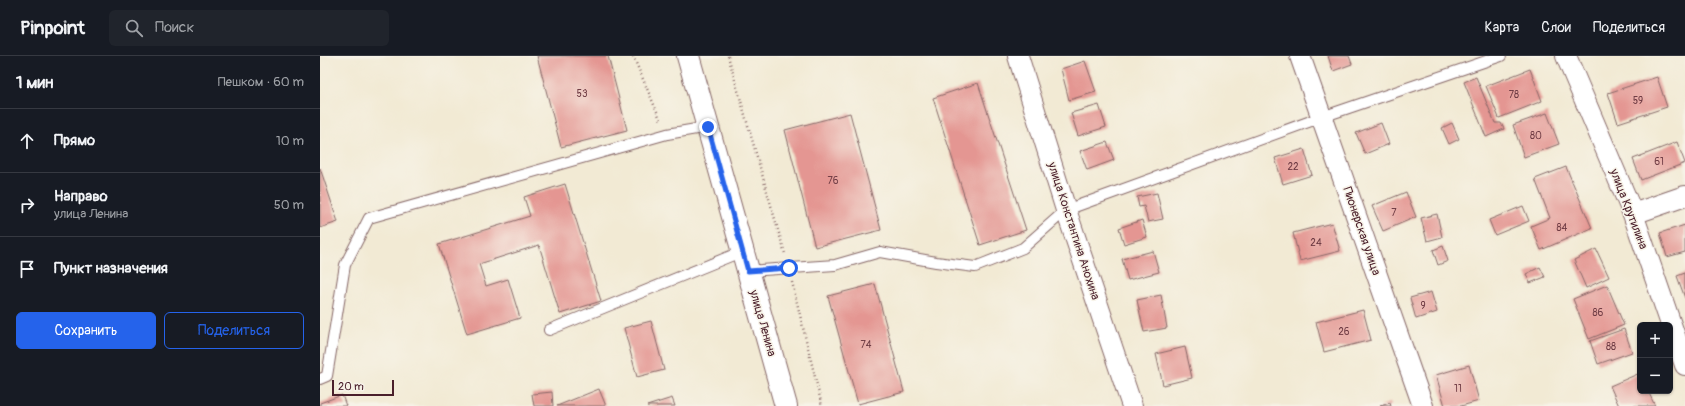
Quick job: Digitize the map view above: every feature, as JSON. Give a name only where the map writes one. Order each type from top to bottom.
[{"type":"main road","name":"улица Ленина","points":[[688,56],[786,406]]},
{"type":"street","name":"улица Константина Анохина","points":[[1018,56],[1066,210],[1132,406]]},
{"type":"street","name":"Пионерская улица","points":[[1300,56],[1423,406]]},
{"type":"street","name":"улица Крутилина","points":[[1566,56],[1633,214],[1685,365]]},
{"type":"street","points":[[1633,214],[1685,196]]},
{"type":"lane","points":[[549,330],[745,261],[789,268],[835,265],[880,252],[936,262],[975,266],[1023,248],[1066,210],[1322,117],[1501,56]]},
{"type":"lane","points":[[320,379],[327,376],[345,265],[369,218],[667,134],[708,127]]},
{"type":"path","points":[[633,56],[667,134]]},
{"type":"path","points":[[728,56],[789,268],[822,406]]},
{"type":"building","points":[[537,56],[608,56],[627,130],[561,147]]},
{"type":"building","points":[[1328,56],[1349,56],[1352,64],[1333,71]]},
{"type":"building","points":[[1085,61],[1096,92],[1069,100],[1061,69]]},
{"type":"building","points":[[1530,69],[1542,101],[1499,118],[1486,86]]},
{"type":"building","points":[[1476,77],[1495,123],[1501,123],[1504,129],[1486,137],[1464,82]]},
{"type":"building","points":[[1657,77],[1667,107],[1618,123],[1608,93]]},
{"type":"building","points":[[978,83],[1026,230],[980,245],[933,98]]},
{"type":"building","points":[[1099,105],[1106,127],[1078,136],[1071,113]]},
{"type":"building","points":[[850,113],[881,230],[815,247],[785,130]]},
{"type":"building","points":[[1547,113],[1559,144],[1524,157],[1513,125]]},
{"type":"building","points":[[1381,123],[1389,144],[1365,154],[1356,133]]},
{"type":"building","points":[[1452,123],[1459,139],[1449,144],[1442,128]]},
{"type":"building","points":[[1107,142],[1114,160],[1087,170],[1080,151]]},
{"type":"building","points":[[1677,142],[1685,163],[1641,180],[1633,159]]},
{"type":"building","points":[[1304,149],[1312,175],[1283,184],[1275,158]]},
{"type":"building","points":[[1566,167],[1592,228],[1541,250],[1531,226],[1550,218],[1535,179]]},
{"type":"building","points":[[320,168],[338,222],[320,228]]},
{"type":"building","points":[[565,184],[601,301],[560,314],[539,245],[479,264],[486,286],[508,279],[520,318],[467,334],[439,244],[530,216],[524,197]]},
{"type":"building","points":[[1406,192],[1416,217],[1383,231],[1372,206]]},
{"type":"building","points":[[1157,193],[1163,219],[1148,222],[1144,206],[1139,207],[1137,197]]},
{"type":"building","points":[[1523,206],[1529,221],[1495,235],[1489,220]]},
{"type":"building","points":[[1437,214],[1442,237],[1427,241],[1421,218]]},
{"type":"building","points":[[1142,220],[1147,237],[1124,244],[1119,228]]},
{"type":"building","points":[[1332,223],[1340,251],[1300,261],[1293,233]]},
{"type":"building","points":[[1685,225],[1685,252],[1667,257],[1660,233]]},
{"type":"building","points":[[1443,246],[1448,261],[1438,265],[1433,250]]},
{"type":"building","points":[[1596,249],[1609,277],[1586,288],[1574,260]]},
{"type":"building","points":[[1153,251],[1159,272],[1128,280],[1122,259]]},
{"type":"building","points":[[1540,267],[1545,277],[1530,283],[1526,274]]},
{"type":"building","points":[[1685,273],[1685,298],[1677,276]]},
{"type":"building","points":[[875,284],[904,392],[858,404],[828,296]]},
{"type":"building","points":[[1607,285],[1624,325],[1589,339],[1573,299]]},
{"type":"building","points":[[1431,292],[1437,312],[1416,319],[1410,298]]},
{"type":"building","points":[[1161,295],[1167,328],[1144,332],[1137,300]]},
{"type":"building","points":[[1363,310],[1371,340],[1324,352],[1316,322]]},
{"type":"building","points":[[651,321],[664,370],[637,377],[624,328]]},
{"type":"building","points":[[1624,329],[1632,352],[1598,364],[1590,341]]},
{"type":"building","points":[[1185,347],[1192,378],[1163,385],[1156,354]]},
{"type":"building","points":[[1469,365],[1479,401],[1461,406],[1445,406],[1436,375]]},
{"type":"building","points":[[1637,374],[1637,394],[1649,394],[1655,406],[1619,406],[1610,386]]},
{"type":"building","points":[[599,389],[606,406],[557,406]]},
{"type":"building","points":[[552,392],[553,406],[534,406],[532,394]]},
{"type":"building","points":[[342,395],[346,406],[320,406],[320,403]]},
{"type":"building","points":[[672,398],[675,406],[647,406]]},
{"type":"building","points":[[1390,403],[1391,406],[1380,406]]},
{"type":"route","points":[[708,127],[748,271],[789,268]]}]
